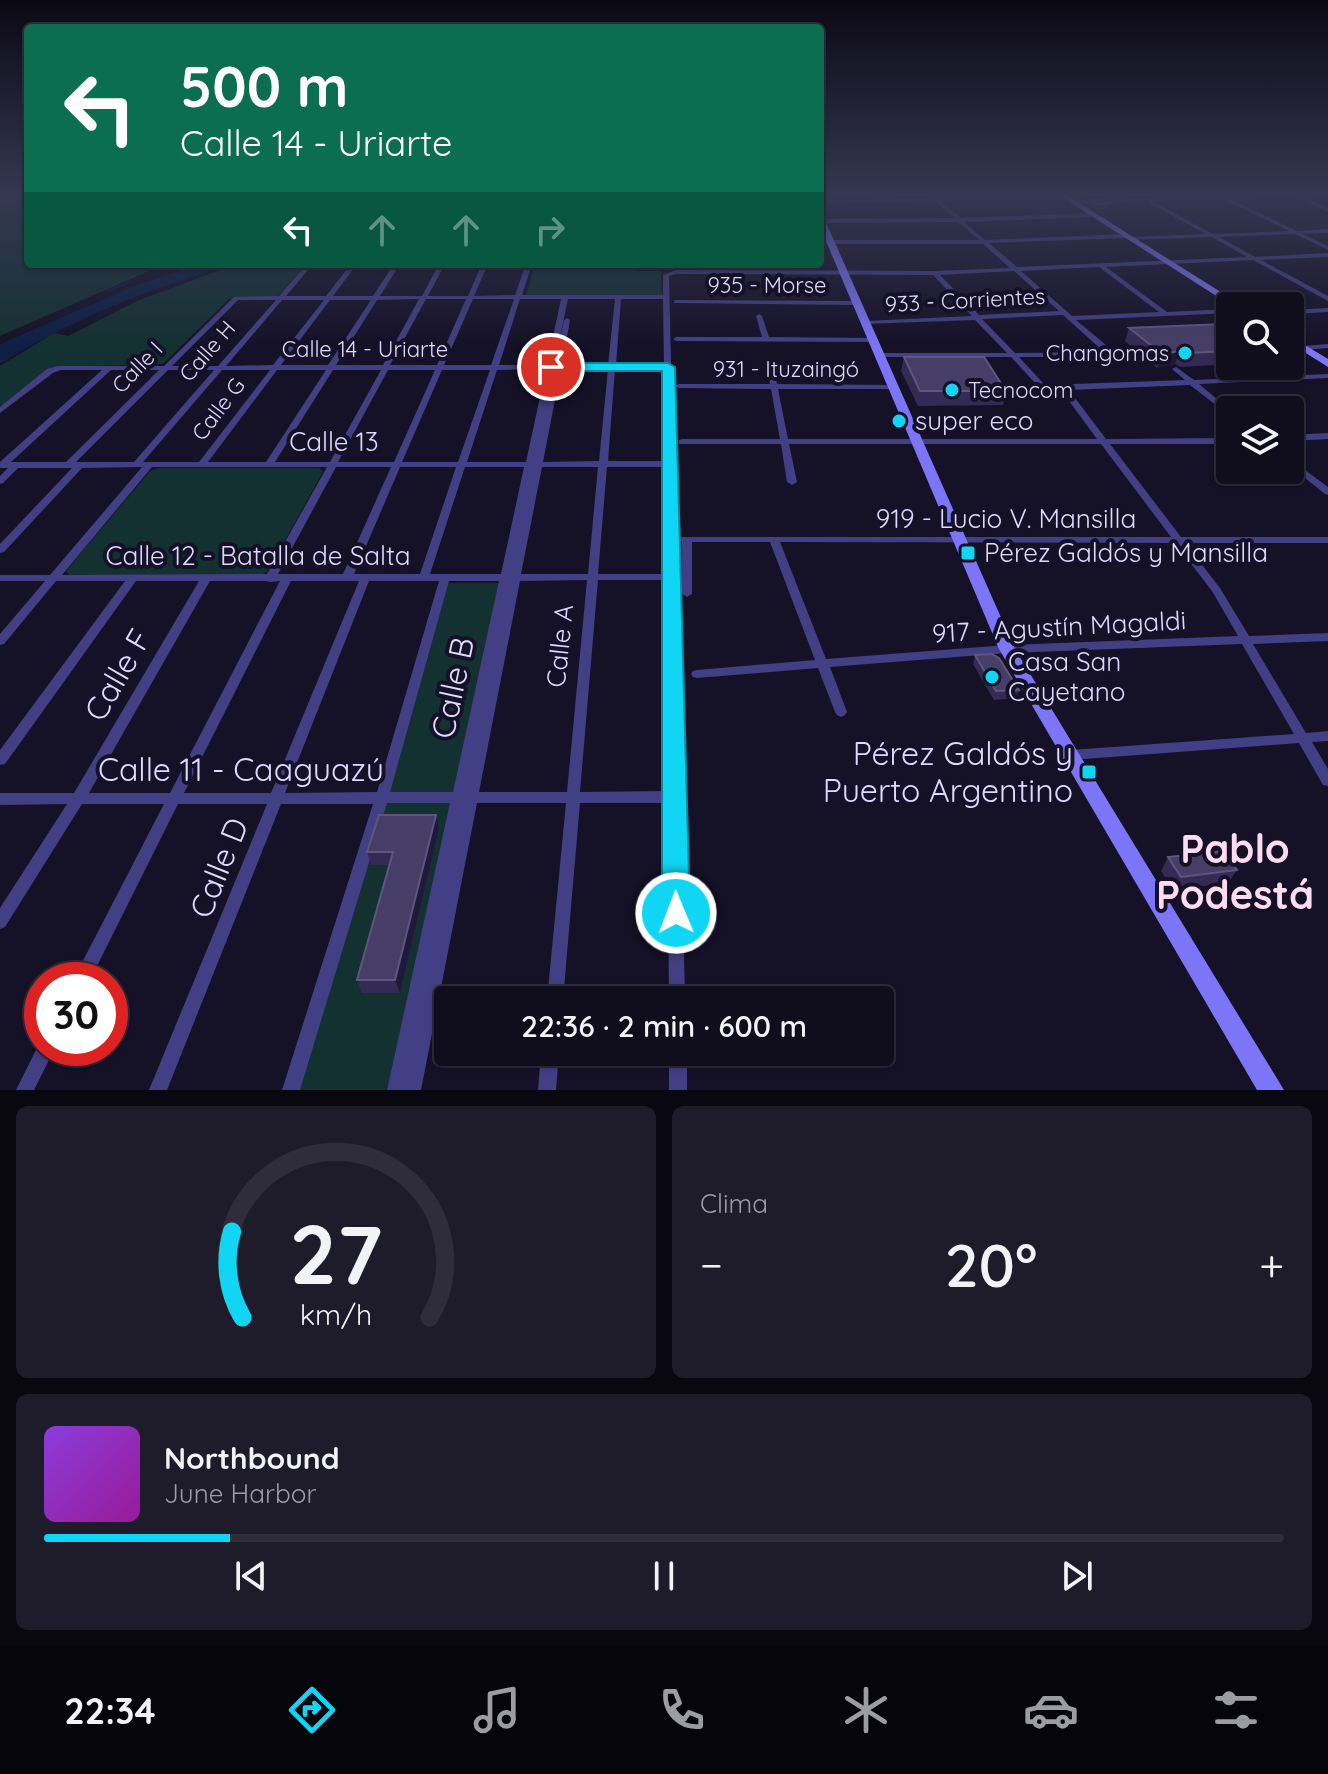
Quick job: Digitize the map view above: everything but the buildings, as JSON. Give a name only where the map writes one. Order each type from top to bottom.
[{"type":"main road","points":[[831,245],[1007,649],[1271,1090]]},
{"type":"main road","points":[[1140,245],[1216,292]]},
{"type":"main road","points":[[1304,349],[1328,364]]},
{"type":"street","points":[[990,245],[1068,316]]},
{"type":"street","points":[[1229,245],[1328,299]]},
{"type":"street","points":[[677,986],[668,367],[671,300],[666,275],[684,268],[935,273],[1328,255]]},
{"type":"street","points":[[1101,266],[1166,314]]},
{"type":"street","name":"Calle H","points":[[136,465],[306,268]]},
{"type":"street","name":"Calle G","points":[[202,464],[351,268]]},
{"type":"street","points":[[269,464],[394,268]]},
{"type":"street","points":[[90,962],[175,798],[332,464],[440,268]]},
{"type":"street","points":[[347,578],[483,268]]},
{"type":"street","points":[[424,577],[528,268]]},
{"type":"street","points":[[935,273],[1041,385]]},
{"type":"street","name":"Calle B","points":[[396,1090],[464,796],[568,297]]},
{"type":"street","name":"935 - Morse","points":[[236,298],[618,297],[857,303]]},
{"type":"street","name":"Calle A","points":[[556,986],[618,297]]},
{"type":"street","name":"Calle I","points":[[0,550],[164,368],[236,298]]},
{"type":"street","points":[[1304,311],[1328,310]]},
{"type":"street","name":"933 - Corrientes","points":[[866,323],[1216,312]]},
{"type":"street","points":[[759,316],[766,339]]},
{"type":"street","name":"931 - Ituzaingó","points":[[876,348],[1015,355],[1103,355],[1109,352],[1068,316]]},
{"type":"street","name":"933 - Corrientes","points":[[676,339],[766,339],[876,348]]},
{"type":"street","points":[[1304,348],[1328,346]]},
{"type":"street","name":"Calle 14 - Uriarte","points":[[0,411],[50,371],[61,368],[668,367]]},
{"type":"street","points":[[1,465],[109,368]]},
{"type":"street","points":[[1176,369],[1216,402]]},
{"type":"street","points":[[771,370],[792,482]]},
{"type":"street","points":[[997,386],[1063,388],[1328,376]]},
{"type":"street","name":"931 - Ituzaingó","points":[[679,386],[894,387]]},
{"type":"street","points":[[1063,388],[1216,590],[1328,781]]},
{"type":"street","points":[[1304,437],[1328,436]]},
{"type":"street","points":[[682,442],[1216,441]]},
{"type":"street","name":"Calle 13","points":[[1,465],[669,464]]},
{"type":"street","points":[[0,481],[16,465]]},
{"type":"street","points":[[0,641],[149,465]]},
{"type":"street","points":[[1304,473],[1328,492]]},
{"type":"street","name":"919 - Lucio V. Mansilla","points":[[687,594],[685,540],[1328,540]]},
{"type":"street","points":[[774,540],[841,712]]},
{"type":"street","name":"Calle 12 - Batalla de Salta","points":[[0,585],[347,578],[364,581],[424,577],[444,580]]},
{"type":"street","name":"Calle 12 - Batalla de Salta","points":[[0,578],[51,582]]},
{"type":"street","name":"Calle 12 - Batalla de Salta","points":[[280,580],[672,580]]},
{"type":"street","points":[[291,1090],[382,797],[444,580]]},
{"type":"street","name":"Calle F","points":[[0,922],[78,799],[205,581]]},
{"type":"street","name":"Calle D","points":[[158,1090],[279,798],[364,581]]},
{"type":"street","points":[[0,760],[129,582]]},
{"type":"street","name":"917 - Agustín Magaldi","points":[[697,674],[1007,649],[1328,637]]},
{"type":"street","points":[[1071,755],[1328,736]]},
{"type":"street","name":"Calle B","points":[[412,1090],[464,796]]},
{"type":"street","name":"Calle 11 - Caaguazú","points":[[0,799],[674,797]]},
{"type":"street","points":[[25,1090],[37,1066]]},
{"type":"street","points":[[547,1090],[549,1066]]},
{"type":"street","points":[[678,1066],[678,1090]]},
{"type":"green space","points":[[0,245],[24,245],[24,268],[156,268],[0,336]]},
{"type":"green space","points":[[225,268],[303,268],[277,297],[229,299],[163,364],[57,367],[0,408],[0,366],[54,333],[68,336],[137,301]]},
{"type":"green space","points":[[534,268],[661,271],[662,296],[526,295]]},
{"type":"green space","points":[[159,468],[319,468],[323,472],[268,571],[261,575],[69,575],[66,571],[150,471]]},
{"type":"green space","points":[[443,583],[504,583],[396,1090],[291,1090]]},
{"type":"water","points":[[191,268],[219,268],[112,306],[0,364],[0,345],[137,285]]},
{"type":"waterway","points":[[108,291],[129,282]]},
{"type":"place","name":"Changomas","points":[[1185,353]]},
{"type":"place","name":"Tecnocom","points":[[952,390]]},
{"type":"place","name":"super eco","points":[[899,421]]},
{"type":"place","name":"Pérez Galdós y Mansilla","points":[[968,553]]},
{"type":"place","name":"Casa San Cayetano","points":[[992,677]]},
{"type":"place","name":"Pérez Galdós y Puerto Argentino","points":[[1089,772]]},
{"type":"district","name":"Pablo Podestá","points":[[1235,872]]},
{"type":"route","points":[[551,367],[668,367],[676,913]]}]
